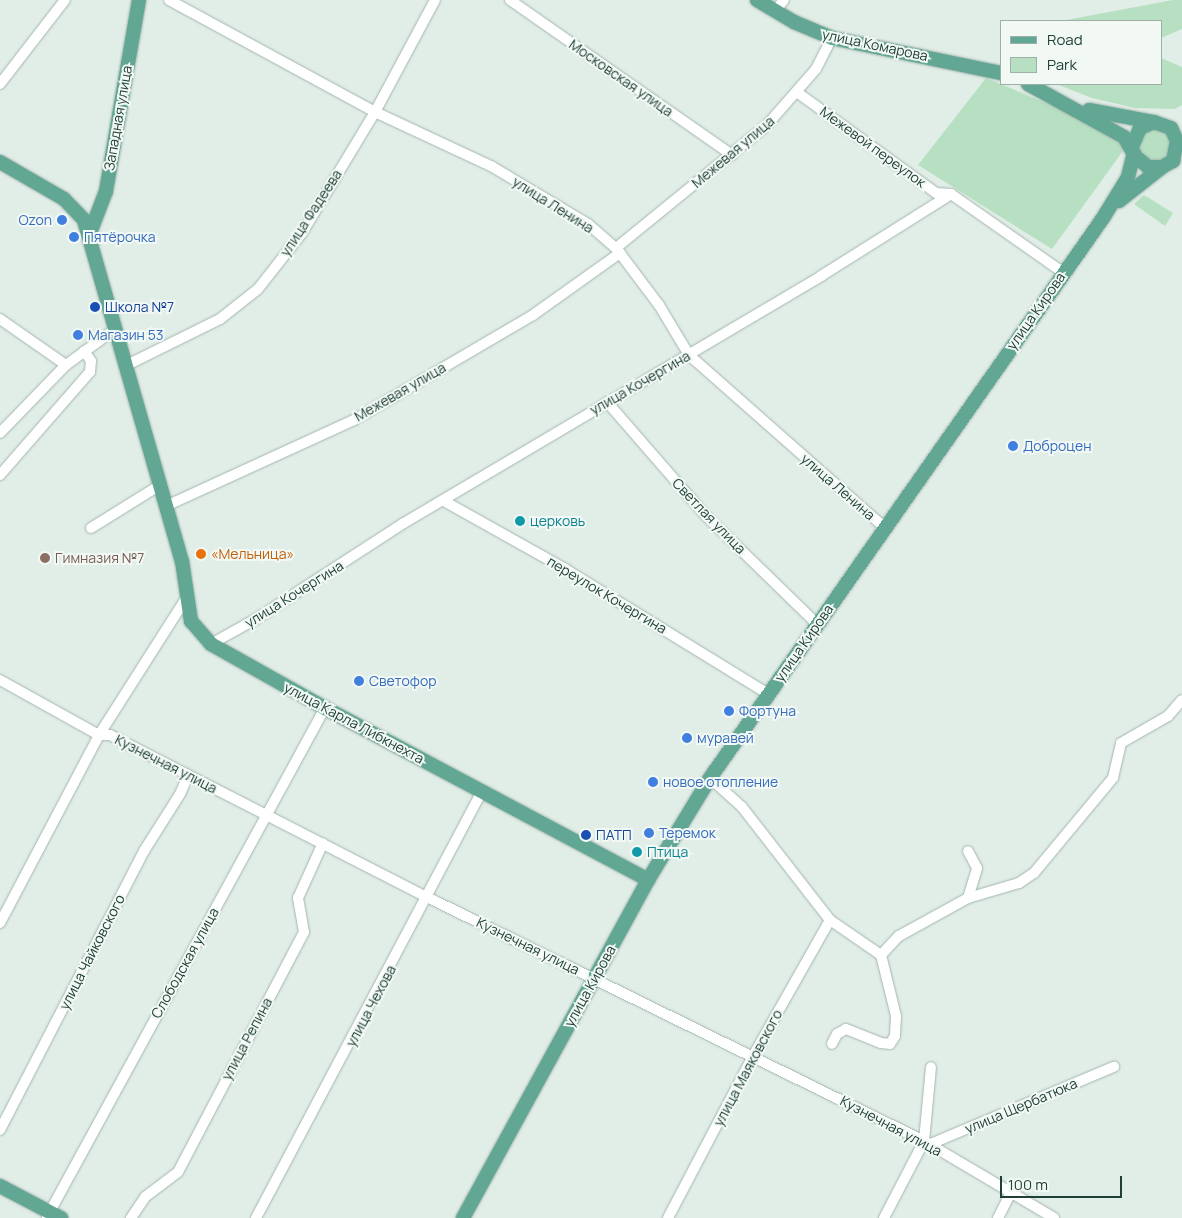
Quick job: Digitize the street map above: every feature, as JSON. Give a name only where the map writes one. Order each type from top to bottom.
[{"type":"main road","name":"Западная улица","points":[[90,234],[106,192],[139,0]]},
{"type":"main road","name":"улица Комарова","points":[[757,0],[775,11],[832,38],[1000,72]]},
{"type":"main road","points":[[1030,85],[1124,137],[1148,166],[1172,161]]},
{"type":"main road","points":[[1062,101],[1095,112],[1156,122],[1182,123]]},
{"type":"main road","points":[[1156,122],[1171,128],[1178,140],[1172,161],[1126,194],[1103,218],[1128,177],[1133,150],[1140,128],[1156,122]]},
{"type":"main road","name":"улица Карла Либкнехта","points":[[0,162],[72,206],[84,220],[90,234],[114,330],[182,561],[191,621],[211,644],[324,708],[648,880]]},
{"type":"main road","name":"улица Кирова","points":[[463,1218],[648,880],[710,778],[884,526],[1103,218]]},
{"type":"main road","points":[[0,1186],[52,1216]]},
{"type":"street","points":[[0,84],[65,0]]},
{"type":"street","name":"улица Ленина","points":[[169,0],[375,112],[491,166],[588,224],[618,251],[659,305],[689,355],[884,526]]},
{"type":"street","name":"улица Фадеева","points":[[126,366],[220,319],[258,289],[302,233],[375,112],[435,0]]},
{"type":"street","name":"Московская улица","points":[[510,0],[732,155]]},
{"type":"street","points":[[775,11],[784,0]]},
{"type":"street","name":"Межевая улица","points":[[166,506],[354,420],[533,315],[618,251],[732,155],[798,93],[816,70],[832,38]]},
{"type":"street","name":"Межевой переулок","points":[[798,93],[936,193],[950,194]]},
{"type":"street","points":[[950,194],[1064,273]]},
{"type":"street","name":"улица Кочергина","points":[[211,644],[606,402],[689,355],[950,194]]},
{"type":"street","points":[[0,320],[66,365]]},
{"type":"street","points":[[0,433],[66,365],[114,330]]},
{"type":"street","points":[[0,475],[90,372],[91,361],[84,351]]},
{"type":"street","name":"Светлая улица","points":[[606,402],[707,517],[817,624]]},
{"type":"street","points":[[91,528],[160,485]]},
{"type":"street","name":"переулок Кочергина","points":[[444,501],[565,569],[768,694]]},
{"type":"street","points":[[0,923],[99,735],[186,597]]},
{"type":"street","name":"Кузнечная улица","points":[[0,680],[99,735],[110,735],[429,898],[595,978],[926,1143],[1054,1218]]},
{"type":"street","points":[[881,954],[899,936],[968,898],[1019,883],[1034,873],[1114,778],[1121,743],[1168,716],[1182,700]]},
{"type":"street","name":"Слободская улица","points":[[52,1216],[324,708]]},
{"type":"street","name":"улица Чайковского","points":[[0,1130],[144,852],[180,794],[188,776]]},
{"type":"street","points":[[710,778],[742,807],[830,920],[881,954],[896,1016],[895,1036],[890,1044],[880,1043],[846,1029],[838,1034],[832,1044]]},
{"type":"street","name":"улица Чехова","points":[[256,1218],[429,898],[482,792]]},
{"type":"street","name":"улица Репина","points":[[131,1218],[145,1197],[178,1172],[304,932],[298,898],[323,843]]},
{"type":"street","points":[[968,851],[977,868],[968,898]]},
{"type":"street","name":"улица Маяковского","points":[[668,1218],[753,1056],[830,920]]},
{"type":"street","points":[[884,1218],[926,1143],[931,1067]]},
{"type":"street","name":"улица Щербатюка","points":[[926,1143],[1114,1067]]},
{"type":"street","points":[[998,1218],[1011,1193]]},
{"type":"green space","points":[[1173,0],[1182,0],[1182,29],[1162,38],[1162,20],[1066,20]]},
{"type":"green space","points":[[1162,58],[1182,67],[1182,105],[1175,109],[1135,108],[1092,98],[1059,85],[1162,85]]},
{"type":"green space","points":[[986,78],[1063,110],[1119,143],[1123,151],[1052,249],[918,165]]},
{"type":"green space","points":[[1158,127],[1170,136],[1170,156],[1154,163],[1139,154],[1137,142],[1143,132]]},
{"type":"green space","points":[[1144,195],[1173,213],[1165,226],[1134,204]]},
{"type":"place","name":"Ozon","points":[[62,220]]},
{"type":"place","name":"Пятёрочка","points":[[74,237]]},
{"type":"place","name":"Школа №7","points":[[95,307]]},
{"type":"place","name":"Магазин 53","points":[[78,335]]},
{"type":"place","name":"Доброцен","points":[[1013,446]]},
{"type":"place","name":"церковь","points":[[520,521]]},
{"type":"place","name":"«Мельница»","points":[[201,554]]},
{"type":"place","name":"Гимназия №7","points":[[45,558]]},
{"type":"place","name":"Светофор","points":[[359,681]]},
{"type":"place","name":"Фортуна","points":[[729,711]]},
{"type":"place","name":"муравей","points":[[687,738]]},
{"type":"place","name":"новое отопление","points":[[653,782]]},
{"type":"place","name":"Теремок","points":[[649,833]]},
{"type":"place","name":"ПАТП","points":[[586,835]]},
{"type":"place","name":"Птица","points":[[637,852]]}]
